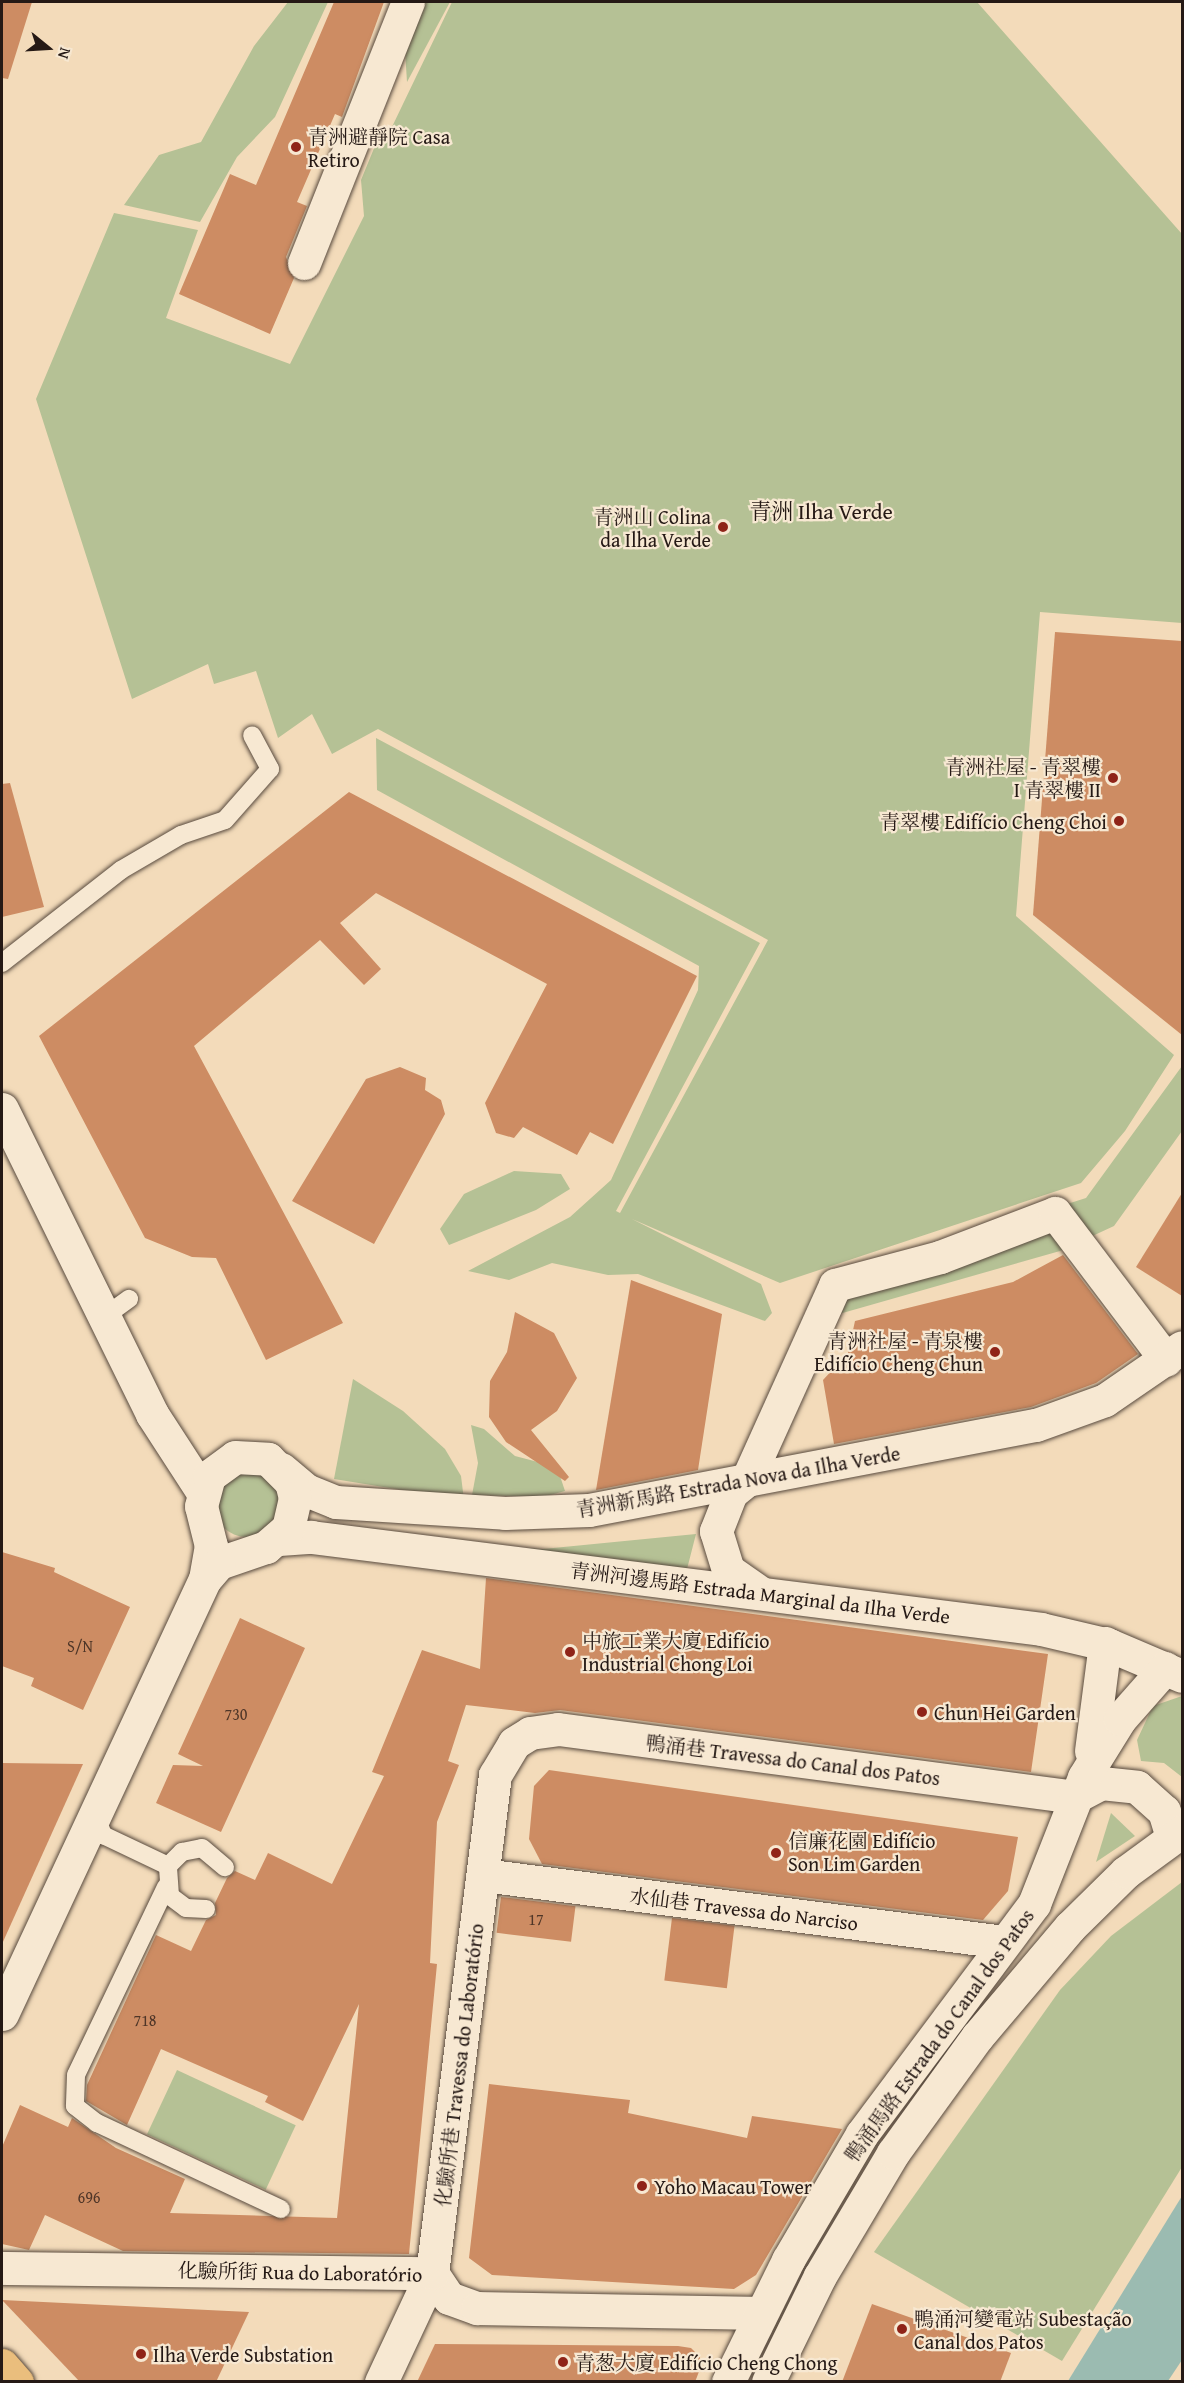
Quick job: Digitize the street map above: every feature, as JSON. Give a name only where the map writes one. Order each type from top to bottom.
[{"type":"main road","points":[[2,2365],[17,2382]]},
{"type":"street","points":[[304,263],[408,2]]},
{"type":"street","points":[[2,1108],[116,1308],[152,1414],[223,1543],[265,1545]]},
{"type":"street","points":[[760,1593],[728,1570],[716,1531],[731,1494],[747,1480],[835,1285],[940,1257],[1055,1213],[1174,1353]]},
{"type":"street","name":"青洲新馬路 Estrada Nova da Ilha Verde","points":[[281,1469],[306,1490],[336,1502],[505,1513],[589,1510],[1036,1425],[1105,1400],[1174,1353]]},
{"type":"street","points":[[152,1414],[175,1438],[204,1452],[236,1457],[252,1455],[281,1469],[295,1498],[291,1521],[265,1545],[219,1563],[205,1579]]},
{"type":"street","points":[[2,2014],[78,1851],[104,1826],[205,1579],[211,1546],[203,1506],[209,1476],[236,1457]]},
{"type":"street","name":"青洲河邊馬路 Estrada Marginal da Ilha Verde","points":[[265,1545],[311,1537],[1041,1629],[1105,1643],[1176,1669]]},
{"type":"street","points":[[1079,1787],[1100,1707],[1105,1643]]},
{"type":"street","points":[[1079,1787],[1120,1719],[1176,1669]]},
{"type":"street","name":"鴨涌巷 Travessa do Canal dos Patos","points":[[514,1743],[530,1733],[558,1730],[1079,1787]]},
{"type":"street","name":"化驗所巷 Travessa do Laboratório","points":[[381,2382],[432,2273],[495,1775],[514,1743]]},
{"type":"street","points":[[1079,1787],[1101,1783],[1137,1787],[1164,1811],[1177,1834]]},
{"type":"street","name":"鴨涌馬路 Estrada do Canal dos Patos","points":[[728,2382],[761,2313],[862,2134],[1034,1904],[1079,1787]]},
{"type":"street","name":"鴨涌馬路 Estrada do Canal dos Patos","points":[[768,2382],[820,2276],[893,2153],[977,2037],[1070,1927],[1177,1834]]},
{"type":"street","name":"水仙巷 Travessa do Narciso","points":[[483,1875],[1004,1942]]},
{"type":"street","name":"化驗所街 Rua do Laboratório","points":[[2,2268],[432,2273],[449,2298],[477,2308],[761,2313]]},
{"type":"lane","points":[[2,963],[122,870],[181,835],[225,820],[270,769],[252,735]]},
{"type":"lane","points":[[104,1826],[168,1866]]},
{"type":"lane","points":[[225,1867],[202,1848],[182,1852],[168,1866],[166,1887],[76,2076],[75,2106],[97,2123],[281,2209]]},
{"type":"lane","points":[[166,1887],[186,1908],[206,1909]]},
{"type":"green space","points":[[288,2],[328,2],[275,117],[237,157],[200,222],[124,205],[159,155],[201,142],[254,46]]},
{"type":"green space","points":[[402,2],[450,2],[407,82]]},
{"type":"green space","name":"青洲山 Colina da Ilha Verde","points":[[452,2],[977,2],[1182,234],[1182,623],[1040,612],[1016,916],[1174,1055],[1125,1131],[1081,1183],[780,1283],[632,1219],[761,1284],[772,1313],[765,1321],[638,1274],[608,1275],[552,1263],[509,1280],[468,1271],[570,1217],[611,1180],[698,990],[699,966],[377,790],[376,738],[760,943],[616,1211],[620,1213],[768,940],[378,729],[332,754],[312,714],[278,738],[256,671],[214,684],[208,664],[132,699],[36,399],[114,213],[198,230],[166,318],[290,364],[364,216],[361,180],[375,146],[390,131]]},
{"type":"green space","points":[[1182,1066],[1182,1131],[1114,1226],[1060,1251],[832,1316],[821,1282],[1086,1198]]},
{"type":"green space","points":[[514,1171],[561,1174],[570,1189],[536,1210],[449,1245],[440,1229],[464,1194]]},
{"type":"green space","points":[[353,1379],[403,1411],[445,1449],[461,1476],[464,1500],[334,1479]]},
{"type":"green space","points":[[471,1425],[484,1429],[515,1456],[557,1467],[565,1491],[543,1497],[472,1495],[478,1463]]},
{"type":"green space","points":[[254,1469],[266,1475],[275,1484],[281,1496],[279,1516],[271,1527],[254,1537],[240,1537],[223,1527],[215,1516],[213,1496],[223,1479],[234,1471]]},
{"type":"green space","points":[[696,1534],[686,1573],[394,1540],[543,1549]]},
{"type":"green space","points":[[1182,1696],[1182,1777],[1164,1763],[1141,1761],[1137,1740],[1153,1706]]},
{"type":"green space","points":[[1111,1813],[1135,1836],[1096,1862]]},
{"type":"green space","points":[[1182,1882],[1182,2167],[1062,2361],[874,2252],[1060,1990],[1111,1936]]},
{"type":"green space","points":[[177,2070],[296,2125],[266,2190],[147,2134]]},
{"type":"water","points":[[1182,2196],[1182,2360],[1168,2381],[1068,2381]]},
{"type":"building","points":[[2,2],[32,2],[8,79],[2,78]]},
{"type":"building","name":"青洲避靜院 Casa Retiro","points":[[334,2],[384,2],[342,117],[335,114],[297,202],[307,206],[286,257],[294,278],[270,334],[179,294],[230,174],[256,185]]},
{"type":"building","name":"青洲社屋 - 青翠樓 I 青翠樓 II","points":[[1055,632],[1182,641],[1182,1035],[1033,915]]},
{"type":"building","points":[[10,783],[44,907],[2,917],[2,784]]},
{"type":"building","points":[[349,792],[697,976],[613,1144],[590,1132],[577,1155],[523,1127],[514,1138],[496,1133],[485,1103],[547,984],[376,893],[340,923],[381,969],[364,985],[320,940],[194,1046],[343,1323],[266,1360],[216,1258],[192,1257],[145,1238],[39,1036]]},
{"type":"building","points":[[400,1067],[426,1078],[425,1090],[441,1100],[445,1114],[374,1244],[292,1201],[366,1079]]},
{"type":"building","points":[[1182,1193],[1182,1296],[1136,1267]]},
{"type":"building","name":"青洲社屋 - 青泉樓 Edifício Cheng Chun","points":[[1063,1255],[1138,1354],[1096,1383],[1031,1407],[834,1444],[823,1380],[848,1353],[855,1321],[1013,1282]]},
{"type":"building","points":[[631,1280],[722,1314],[698,1470],[596,1490]]},
{"type":"building","points":[[515,1312],[554,1333],[577,1378],[557,1411],[531,1430],[569,1477],[565,1481],[506,1442],[489,1417],[490,1381],[507,1352]]},
{"type":"building","points":[[2,1552],[55,1568],[54,1572],[130,1607],[83,1710],[31,1686],[34,1678],[2,1666]]},
{"type":"building","points":[[486,1578],[1048,1654],[1031,1772],[560,1710],[535,1713],[466,1705],[448,1761],[459,1765],[437,1822],[430,1963],[437,1964],[409,2254],[123,2251],[45,2215],[29,2250],[2,2244],[2,2147],[20,2105],[68,2127],[72,2118],[116,2148],[185,2179],[170,2213],[337,2218],[359,2004],[303,2121],[265,2102],[268,2096],[161,2049],[127,2125],[86,2101],[87,2085],[156,1935],[191,1951],[206,1920],[216,1915],[215,1903],[227,1878],[235,1871],[255,1880],[268,1853],[332,1884],[384,1776],[372,1772],[422,1650],[480,1669]]},
{"type":"building","points":[[240,1618],[305,1648],[221,1832],[156,1803],[173,1765],[203,1766],[178,1754]]},
{"type":"building","points":[[2,1763],[83,1764],[2,1944]]},
{"type":"building","name":"信廉花園 Edifício Son Lim Garden","points":[[549,1770],[1018,1837],[1008,1891],[983,1920],[542,1864],[529,1839],[534,1786]]},
{"type":"building","points":[[501,1897],[575,1906],[571,1942],[497,1933]]},
{"type":"building","points":[[672,1918],[735,1926],[727,1988],[664,1981]]},
{"type":"building","name":"Yoho Macau Tower","points":[[489,2084],[630,2100],[628,2113],[747,2138],[752,2116],[842,2129],[756,2275],[734,2289],[492,2275],[469,2258]]},
{"type":"building","name":"Ilha Verde Substation","points":[[2,2300],[249,2312],[216,2382],[80,2382]]},
{"type":"building","name":"鴨涌河變電站 Subestação Canal dos Patos","points":[[872,2304],[1011,2353],[1000,2382],[842,2382]]},
{"type":"building","name":"青葱大廈 Edifício Cheng Chong","points":[[435,2344],[678,2346],[691,2348],[700,2357],[700,2369],[695,2382],[417,2382]]},
{"type":"place","name":"青洲避靜院 Casa Retiro","points":[[296,147]]},
{"type":"place","name":"青洲山 Colina da Ilha Verde","points":[[723,527]]},
{"type":"place","name":"青洲社屋 - 青翠樓 I 青翠樓 II","points":[[1113,778]]},
{"type":"place","name":"青翠樓 Edifício Cheng Choi","points":[[1119,821]]},
{"type":"place","name":"青洲社屋 - 青泉樓 Edifício Cheng Chun","points":[[995,1352]]},
{"type":"place","name":"中旅工業大廈 Edifício Industrial Chong Loi","points":[[570,1652]]},
{"type":"place","name":"Chun Hei Garden","points":[[922,1712]]},
{"type":"place","name":"信廉花園 Edifício Son Lim Garden","points":[[776,1853]]},
{"type":"place","name":"Yoho Macau Tower","points":[[642,2186]]},
{"type":"place","name":"鴨涌河變電站 Subestação Canal dos Patos","points":[[902,2329]]},
{"type":"place","name":"Ilha Verde Substation","points":[[141,2354]]},
{"type":"place","name":"青葱大廈 Edifício Cheng Chong","points":[[563,2362]]},
{"type":"district","name":"青洲 Ilha Verde","points":[[821,512]]}]
